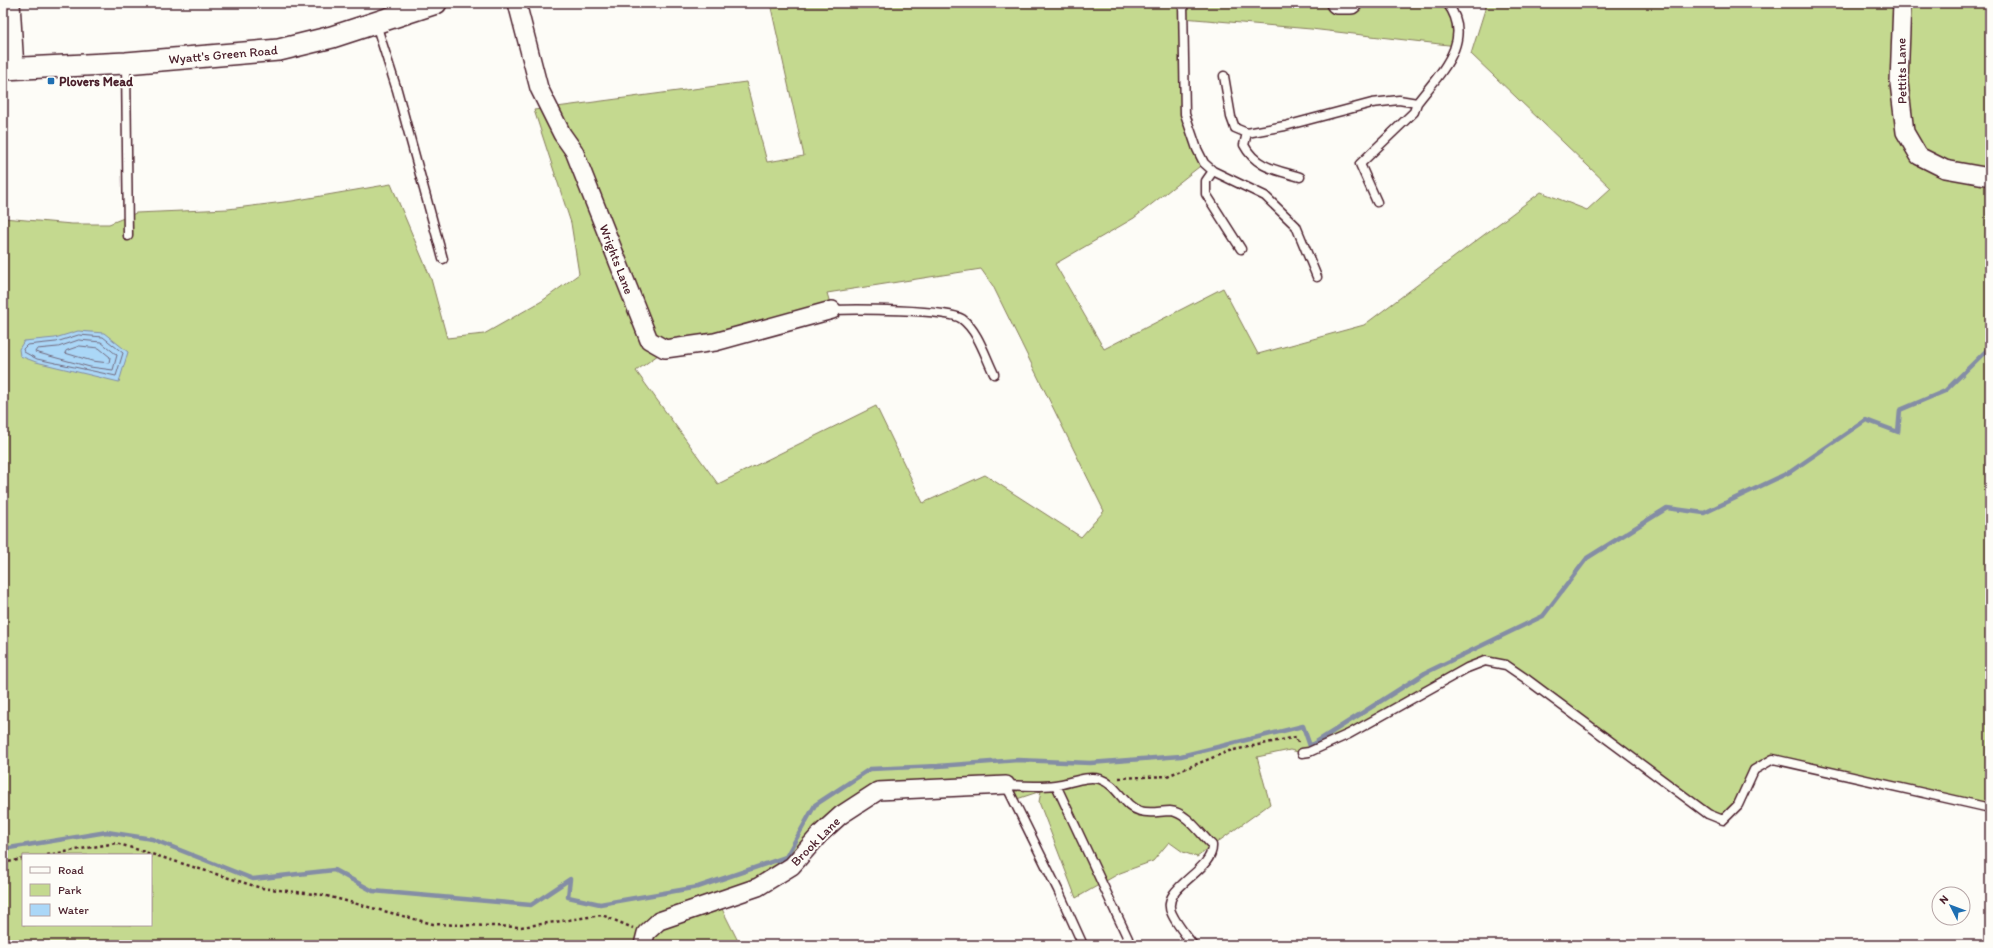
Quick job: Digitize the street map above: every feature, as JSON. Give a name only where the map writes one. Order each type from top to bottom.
[{"type":"street","points":[[9,69],[11,3]]},
{"type":"street","name":"Wyatt's Green Road","points":[[9,69],[126,63],[279,50],[376,24],[436,3]]},
{"type":"street","name":"Wrights Lane","points":[[517,3],[539,88],[562,134],[574,151],[648,340],[665,349],[716,342],[832,310]]},
{"type":"street","points":[[1337,3],[1351,3]]},
{"type":"street","name":"Pettits Lane","points":[[1902,3],[1899,83],[1905,132],[1919,156],[1945,169],[1990,177]]},
{"type":"street","name":"Brook Lane","points":[[644,939],[659,921],[758,887],[792,866],[820,834],[841,815],[878,791],[1006,785]]},
{"type":"lane","points":[[1183,3],[1186,114],[1197,149],[1204,163],[1213,171],[1265,196],[1296,226],[1317,277]]},
{"type":"lane","points":[[1377,202],[1360,164],[1414,112],[1417,103],[1451,57],[1457,46],[1456,24],[1453,11],[1446,3]]},
{"type":"lane","points":[[376,24],[397,90],[443,259]]},
{"type":"lane","points":[[126,63],[128,236]]},
{"type":"lane","points":[[1224,76],[1231,117],[1235,128],[1247,133],[1293,124],[1372,103],[1399,100],[1417,103]]},
{"type":"lane","points":[[1247,133],[1244,145],[1254,161],[1300,177]]},
{"type":"lane","points":[[1213,171],[1206,181],[1206,194],[1241,249]]},
{"type":"lane","points":[[832,310],[941,313],[961,318],[973,330],[994,374]]},
{"type":"lane","points":[[1302,753],[1309,752],[1349,734],[1467,668],[1485,661],[1506,665],[1708,814],[1723,820],[1738,805],[1754,770],[1773,759],[1990,808]]},
{"type":"lane","points":[[1083,945],[1058,890],[1006,785],[1056,785],[1078,780],[1099,779],[1110,784],[1130,806],[1138,811],[1150,813],[1172,811],[1178,813],[1212,845],[1213,852],[1209,860],[1174,892],[1170,901],[1171,913],[1193,945]]},
{"type":"lane","points":[[1056,785],[1131,945]]},
{"type":"path","points":[[1099,779],[1167,776],[1229,752],[1296,737],[1302,753]]},
{"type":"path","points":[[53,854],[116,843],[151,854]]},
{"type":"path","points":[[152,854],[261,888],[323,895],[434,924],[521,927],[602,915],[644,939]]},
{"type":"path","points":[[3,863],[22,859]]},
{"type":"green space","points":[[770,3],[1447,3],[1453,11],[1457,46],[1311,29],[1183,18],[1185,114],[1204,163],[1134,218],[1055,264],[1104,349],[1223,288],[1258,354],[1364,325],[1541,192],[1587,210],[1611,188],[1471,54],[1487,3],[1990,3],[1990,808],[1773,759],[1754,770],[1738,805],[1723,820],[1525,678],[1485,661],[1302,753],[1290,750],[1257,757],[1270,804],[1197,857],[1183,852],[1169,842],[1153,861],[1120,873],[1076,898],[1039,802],[1041,791],[1014,800],[1005,785],[878,791],[792,866],[718,901],[740,945],[3,945],[3,218],[72,224],[109,224],[136,213],[228,209],[292,201],[391,184],[431,279],[447,338],[484,334],[542,301],[579,274],[571,223],[534,110],[746,82],[767,162],[804,156]],"holes":[[[981,269],[993,286],[1104,511],[1081,537],[985,475],[923,503],[876,406],[718,484],[636,371],[666,349],[832,310],[827,293]]]},
{"type":"water","points":[[78,331],[104,333],[128,352],[119,382],[36,362],[20,356],[19,349],[24,341],[55,338]]},
{"type":"waterway","points":[[3,849],[107,832],[152,839],[253,879],[334,870],[373,891],[531,905],[570,879],[568,897],[600,904],[698,887],[786,857],[815,805],[870,769],[1018,760],[1090,763],[1181,756],[1303,726],[1310,746],[1425,673],[1543,616],[1587,558],[1667,508],[1704,513],[1790,472],[1866,420],[1898,432],[1900,410],[1945,391],[1990,347]]},
{"type":"place","name":"Plovers Mead","points":[[51,81]]}]
